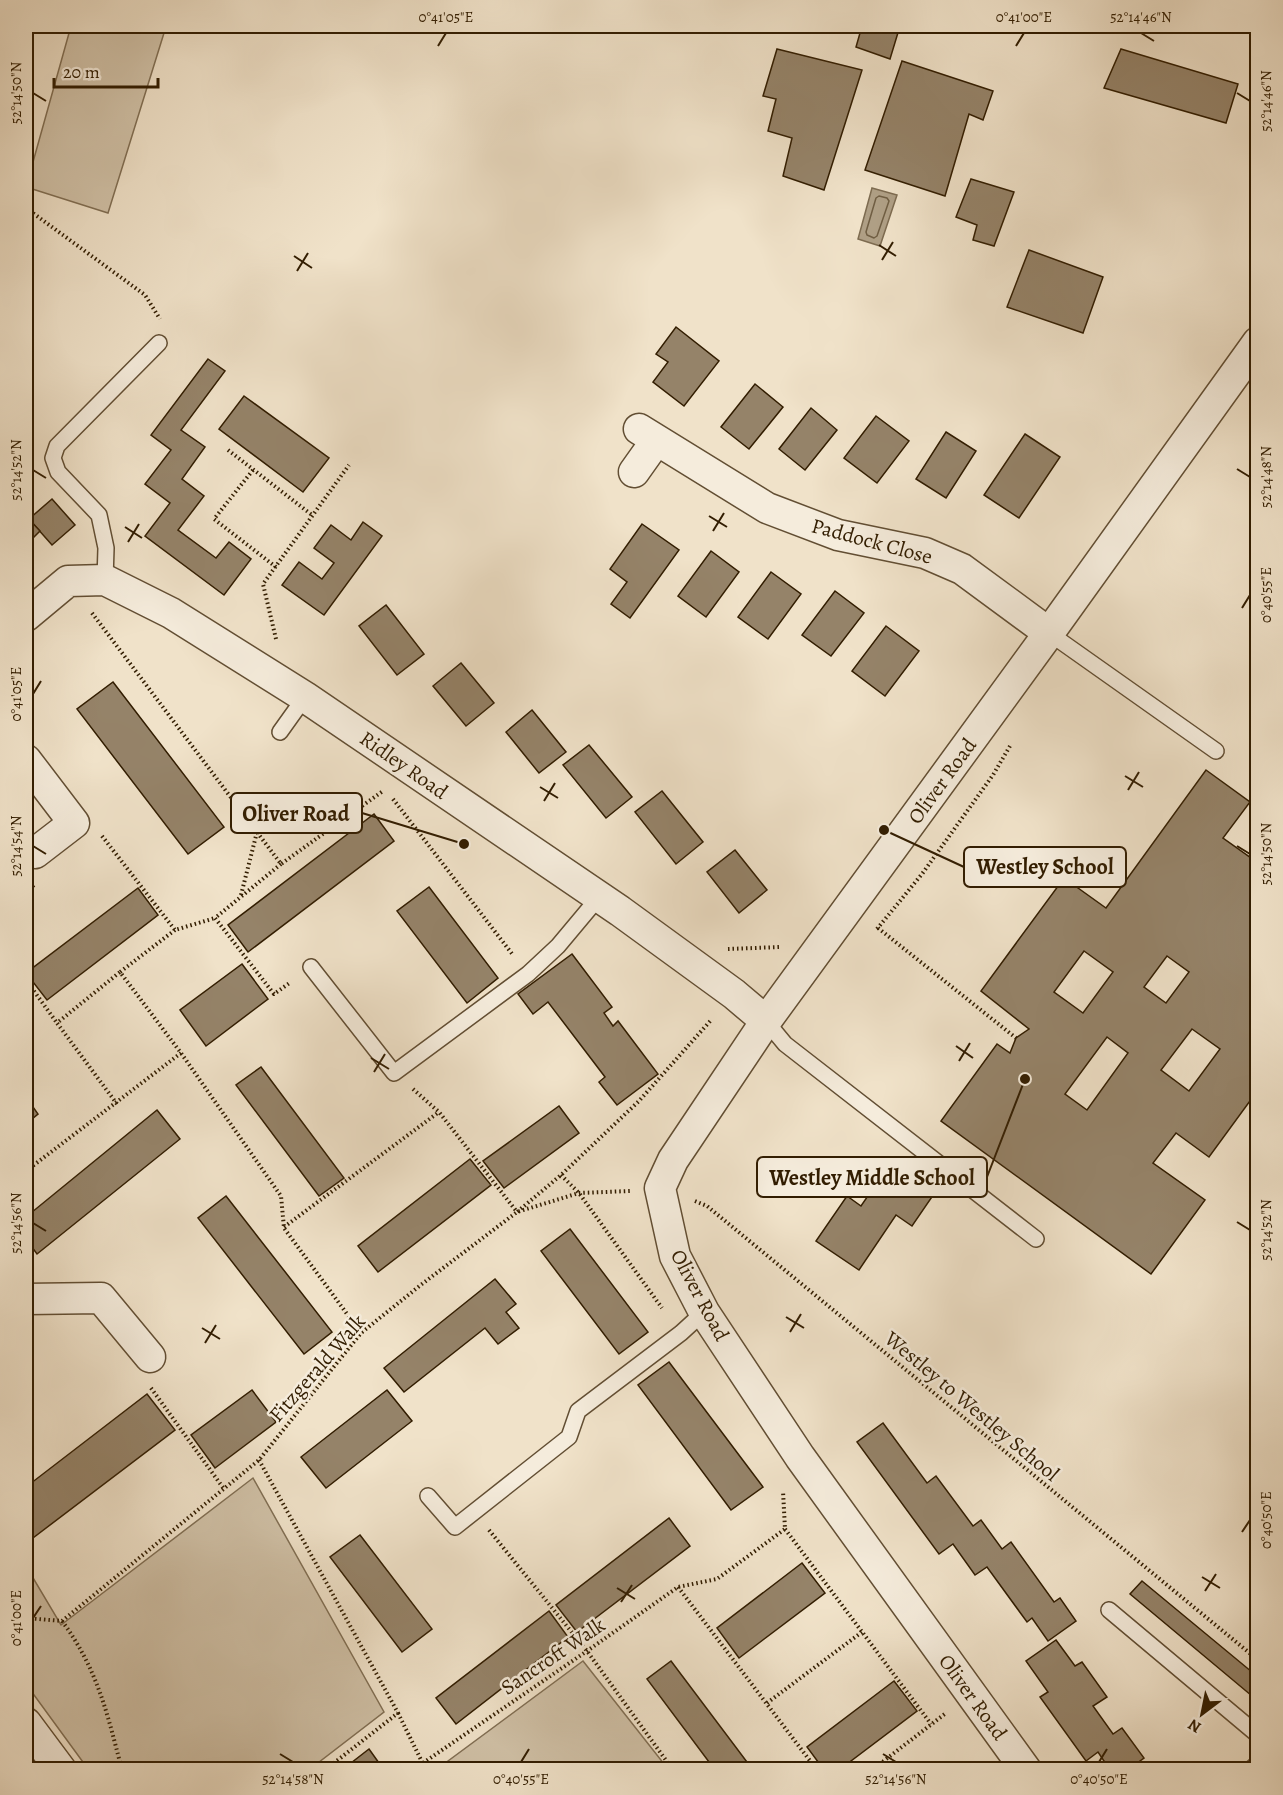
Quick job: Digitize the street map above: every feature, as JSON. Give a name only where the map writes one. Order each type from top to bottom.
[{"type":"street","name":"Oliver Road","points":[[1026,1770],[800,1457],[704,1312],[675,1256],[660,1188],[673,1160],[766,1021],[1049,633],[1257,342]]},
{"type":"street","name":"Paddock Close","points":[[634,472],[647,435],[767,508],[838,536],[925,553],[962,569],[1049,633]]},
{"type":"street","name":"Ridley Road","points":[[68,580],[105,580],[171,613],[305,697],[599,897],[734,994],[766,1021]]},
{"type":"street","points":[[26,616],[68,580]]},
{"type":"street","points":[[26,760],[74,823],[35,853]]},
{"type":"street","points":[[26,1299],[101,1299],[150,1357]]},
{"type":"street","points":[[26,1723],[61,1770]]},
{"type":"lane","points":[[105,580],[106,548],[99,515],[58,472],[53,458],[57,446],[159,343]]},
{"type":"lane","points":[[1049,633],[1216,751]]},
{"type":"lane","points":[[280,732],[305,697]]},
{"type":"lane","points":[[311,967],[394,1073],[528,974],[558,946],[599,897]]},
{"type":"lane","points":[[766,1021],[785,1044],[1036,1239]]},
{"type":"lane","points":[[428,1496],[455,1527],[570,1437],[578,1411],[681,1333],[704,1312]]},
{"type":"lane","points":[[1109,1610],[1257,1735]]},
{"type":"lane","points":[[1250,1770],[1257,1763]]},
{"type":"path","points":[[26,208],[145,296],[160,316],[159,343]]},
{"type":"path","points":[[228,450],[312,515]]},
{"type":"path","points":[[278,648],[263,584],[349,465]]},
{"type":"path","points":[[254,470],[214,519],[276,567]]},
{"type":"path","points":[[68,580],[281,864]]},
{"type":"path","points":[[57,1023],[175,930],[215,918],[281,864],[386,789],[528,974]]},
{"type":"path","points":[[74,823],[105,837],[175,930]]},
{"type":"path","points":[[241,897],[257,832]]},
{"type":"path","points":[[215,918],[274,994],[311,967]]},
{"type":"path","points":[[878,928],[1016,1038]]},
{"type":"path","points":[[721,949],[782,947]]},
{"type":"path","points":[[120,972],[181,1053],[281,1196],[284,1228],[361,1333]]},
{"type":"path","points":[[26,980],[117,1104]]},
{"type":"path","points":[[394,1073],[439,1112],[517,1212],[561,1175],[639,1101],[734,994]]},
{"type":"path","points":[[26,1171],[117,1104],[181,1053]]},
{"type":"path","points":[[284,1228],[439,1112]]},
{"type":"path","name":"Fitzgerald Walk","points":[[62,1621],[259,1460],[361,1333],[517,1212],[579,1193],[660,1188]]},
{"type":"path","name":"Westley to Westley School","points":[[660,1188],[707,1206],[1257,1660]]},
{"type":"path","points":[[150,1357],[148,1384],[224,1489]]},
{"type":"path","points":[[800,1457],[782,1471],[785,1529],[931,1724]]},
{"type":"path","points":[[259,1460],[398,1713],[426,1770]]},
{"type":"path","points":[[475,1511],[587,1651],[673,1770]]},
{"type":"path","name":"Sancroft Walk","points":[[423,1762],[678,1587],[717,1579],[785,1529]]},
{"type":"path","points":[[678,1587],[817,1770]]},
{"type":"path","points":[[26,1618],[62,1621],[80,1646],[103,1697],[122,1770]]},
{"type":"path","points":[[767,1703],[862,1632]]},
{"type":"path","points":[[872,1770],[971,1694]]},
{"type":"path","points":[[325,1770],[398,1713]]},
{"type":"shaded area","points":[[71,26],[136,26],[164,33],[108,213],[26,187]]},
{"type":"shaded area","points":[[253,1478],[384,1712],[310,1769],[88,1769],[26,1684],[26,1566],[61,1625]]},
{"type":"shaded area","points":[[583,1661],[668,1769],[446,1769],[444,1764]]},
{"type":"water","points":[[872,188],[897,195],[880,246],[858,239]]},
{"type":"building","points":[[862,26],[900,26],[890,59],[856,47]]},
{"type":"building","points":[[777,49],[862,70],[824,190],[783,176],[792,138],[768,131],[776,99],[763,96]]},
{"type":"building","points":[[1121,49],[1238,84],[1226,123],[1104,88]]},
{"type":"building","points":[[902,61],[993,91],[983,120],[969,114],[945,196],[865,170]]},
{"type":"building","points":[[971,179],[1014,192],[994,246],[973,240],[977,225],[956,217]]},
{"type":"building","points":[[1029,250],[1103,277],[1083,333],[1007,307]]},
{"type":"building","points":[[676,327],[719,361],[684,406],[653,382],[668,362],[656,354]]},
{"type":"building","points":[[208,359],[225,371],[181,430],[205,447],[182,479],[204,496],[178,530],[216,558],[229,542],[251,559],[224,595],[145,536],[170,503],[145,484],[171,450],[151,435]]},
{"type":"building","points":[[755,384],[783,407],[749,449],[721,427]]},
{"type":"building","points":[[244,396],[329,458],[303,492],[219,429]]},
{"type":"building","points":[[811,408],[837,430],[805,470],[779,449]]},
{"type":"building","points":[[876,416],[909,441],[877,483],[844,458]]},
{"type":"building","points":[[946,432],[976,451],[946,498],[916,479]]},
{"type":"building","points":[[1025,434],[1060,457],[1019,518],[984,495]]},
{"type":"building","points":[[52,499],[75,525],[52,545],[29,519]]},
{"type":"building","points":[[26,516],[40,531],[26,545]]},
{"type":"building","points":[[363,522],[382,536],[324,615],[282,585],[299,562],[322,579],[334,563],[314,548],[331,525],[351,540]]},
{"type":"building","points":[[642,524],[679,550],[630,618],[611,604],[627,582],[610,569]]},
{"type":"building","points":[[711,551],[739,572],[706,617],[678,596]]},
{"type":"building","points":[[771,572],[801,594],[768,639],[738,617]]},
{"type":"building","points":[[835,591],[864,613],[831,656],[802,635]]},
{"type":"building","points":[[386,605],[424,654],[397,675],[359,626]]},
{"type":"building","points":[[886,626],[919,651],[885,696],[852,671]]},
{"type":"building","points":[[461,663],[494,703],[466,726],[433,686]]},
{"type":"building","points":[[113,682],[224,827],[188,854],[77,709]]},
{"type":"building","points":[[532,710],[566,752],[539,773],[506,732]]},
{"type":"building","points":[[589,745],[632,797],[606,818],[563,765]]},
{"type":"building","points":[[1206,770],[1250,802],[1223,838],[1258,863],[1258,1090],[1209,1157],[1176,1133],[1153,1163],[1205,1200],[1151,1274],[941,1121],[997,1044],[1010,1053],[1016,1038],[1029,1029],[981,991],[1064,878],[1106,908]],"holes":[[[1084,951],[1113,972],[1083,1013],[1054,992]],[[1167,956],[1189,972],[1166,1003],[1144,987]],[[1192,1029],[1220,1049],[1189,1091],[1161,1070]],[[1107,1037],[1128,1053],[1087,1110],[1065,1094]]]},
{"type":"building","points":[[662,791],[703,842],[676,864],[635,812]]},
{"type":"building","points":[[374,814],[394,841],[248,952],[228,925]]},
{"type":"building","points":[[735,850],[767,890],[739,913],[707,872]]},
{"type":"building","points":[[429,887],[498,978],[467,1003],[397,911]]},
{"type":"building","points":[[138,888],[158,915],[47,1000],[26,973]]},
{"type":"building","points":[[572,954],[612,1007],[604,1013],[613,1026],[618,1021],[658,1074],[617,1105],[599,1082],[605,1077],[548,1002],[533,1014],[518,994]]},
{"type":"building","points":[[242,964],[268,999],[206,1046],[180,1010]]},
{"type":"building","points":[[261,1067],[344,1178],[319,1196],[236,1085]]},
{"type":"building","points":[[26,1097],[38,1114],[26,1124]]},
{"type":"building","points":[[559,1106],[579,1133],[504,1188],[483,1161]]},
{"type":"building","points":[[157,1110],[180,1139],[37,1254],[26,1239],[26,1217]]},
{"type":"building","points":[[470,1159],[491,1185],[378,1272],[358,1246]]},
{"type":"building","points":[[892,1161],[936,1191],[912,1226],[896,1215],[859,1270],[816,1241],[847,1196],[861,1206]]},
{"type":"building","points":[[226,1196],[332,1332],[304,1354],[198,1218]]},
{"type":"building","points":[[570,1229],[648,1332],[619,1354],[541,1251]]},
{"type":"building","points":[[495,1279],[516,1304],[506,1312],[519,1328],[498,1344],[485,1328],[404,1392],[384,1368]]},
{"type":"building","points":[[669,1362],[763,1487],[731,1510],[638,1385]]},
{"type":"building","points":[[252,1390],[276,1422],[215,1468],[191,1435]]},
{"type":"building","points":[[387,1390],[412,1421],[326,1488],[301,1457]]},
{"type":"building","points":[[147,1394],[175,1430],[29,1541],[26,1536],[26,1487]]},
{"type":"building","points":[[883,1423],[927,1483],[936,1476],[973,1526],[981,1520],[1002,1549],[1011,1542],[1054,1602],[1060,1598],[1076,1621],[1048,1641],[1032,1618],[1027,1622],[987,1567],[975,1575],[953,1544],[939,1554],[857,1442]]},
{"type":"building","points":[[669,1518],[690,1546],[577,1632],[556,1605]]},
{"type":"building","points":[[360,1535],[432,1629],[402,1652],[330,1557]]},
{"type":"building","points":[[802,1563],[825,1593],[739,1658],[717,1628]]},
{"type":"building","points":[[1142,1581],[1258,1677],[1258,1701],[1130,1594]]},
{"type":"building","points":[[549,1611],[568,1637],[456,1724],[436,1698]]},
{"type":"building","points":[[1056,1640],[1075,1666],[1082,1662],[1107,1697],[1093,1706],[1113,1734],[1122,1728],[1144,1758],[1136,1764],[1140,1770],[1110,1770],[1098,1752],[1086,1761],[1040,1697],[1048,1692],[1026,1661]]},
{"type":"building","points":[[671,1661],[753,1770],[715,1770],[647,1679]]},
{"type":"building","points":[[894,1681],[917,1711],[839,1770],[824,1770],[807,1747]]},
{"type":"building","points":[[369,1749],[384,1770],[342,1770]]},
{"type":"place","name":"Westley School","points":[[884,830]]},
{"type":"place","name":"Oliver Road","points":[[464,844]]},
{"type":"place","name":"Westley Middle School","points":[[1025,1079]]}]
